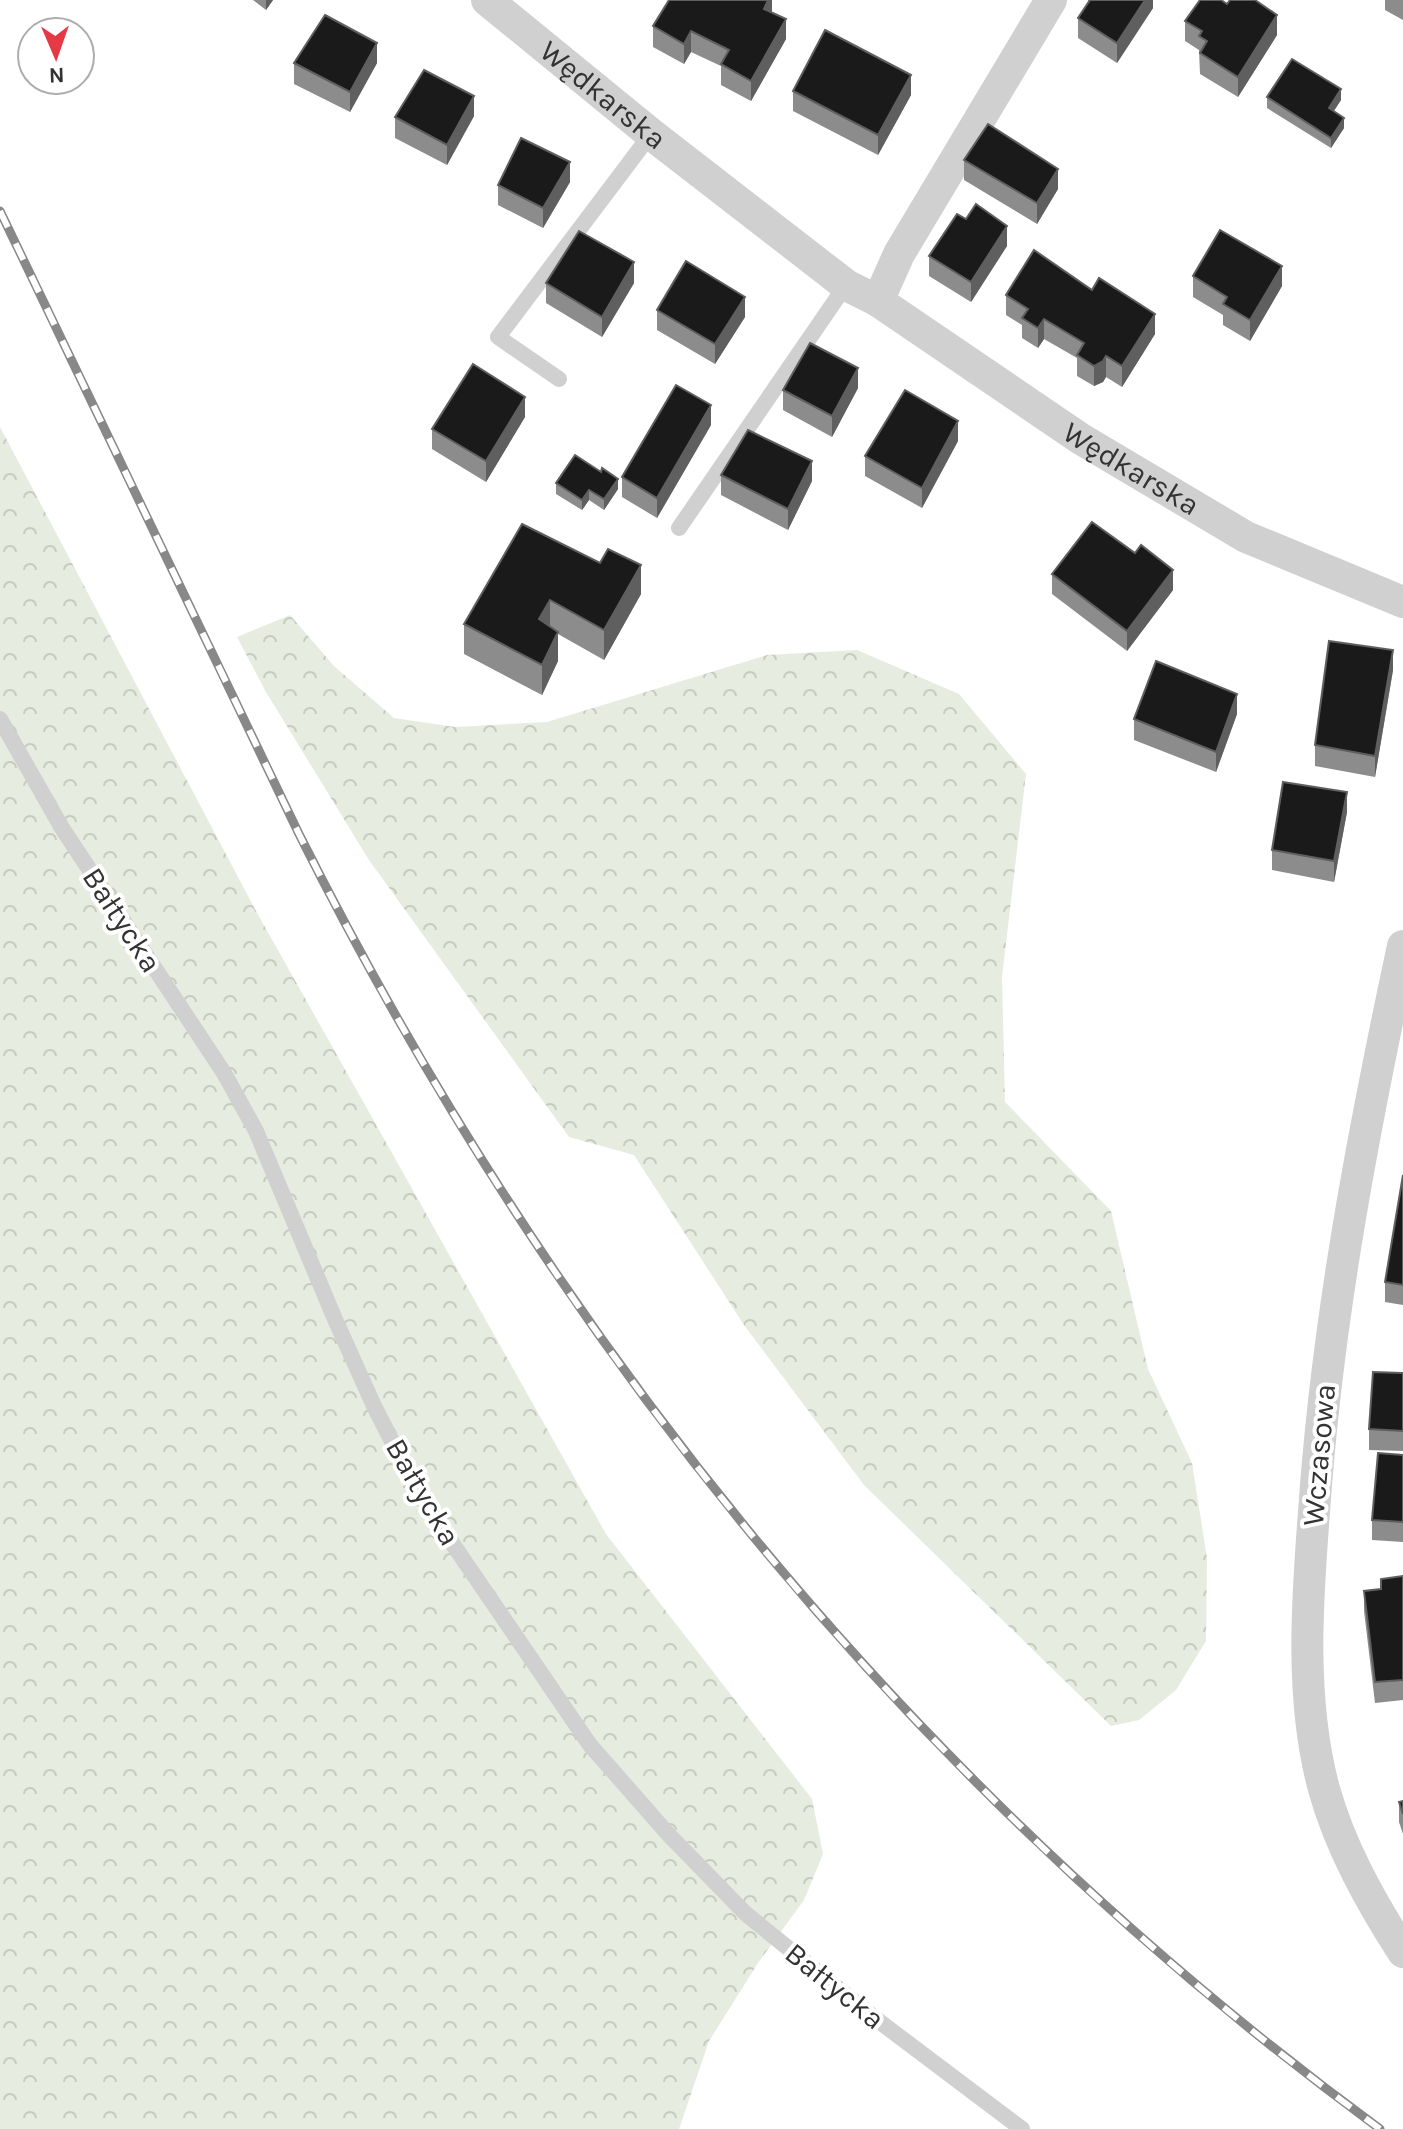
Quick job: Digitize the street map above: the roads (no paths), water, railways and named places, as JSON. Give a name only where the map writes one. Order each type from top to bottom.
[{"type":"street","name":"Wędkarska","points":[[487,0],[651,134],[846,285],[878,301],[1081,439],[1246,537],[1403,602]]},
{"type":"street","points":[[878,301],[899,254],[1051,0]]},
{"type":"street","name":"Wczasowa","points":[[1403,946],[1354,1190],[1332,1325],[1311,1547],[1309,1647],[1313,1723],[1324,1789],[1335,1823],[1365,1887],[1403,1952]]},
{"type":"lane","points":[[559,379],[498,337],[651,134]]},
{"type":"lane","points":[[679,528],[846,285]]},
{"type":"lane","name":"Bałtycka","points":[[0,719],[62,828],[224,1073],[256,1131],[334,1317],[374,1406],[420,1496],[590,1745],[669,1835],[746,1914],[876,2019],[1022,2129]]},
{"type":"railway","points":[[0,211],[299,834],[401,1024],[512,1206],[632,1381],[762,1547],[901,1705],[1050,1855],[1210,1996],[1380,2129]]}]
